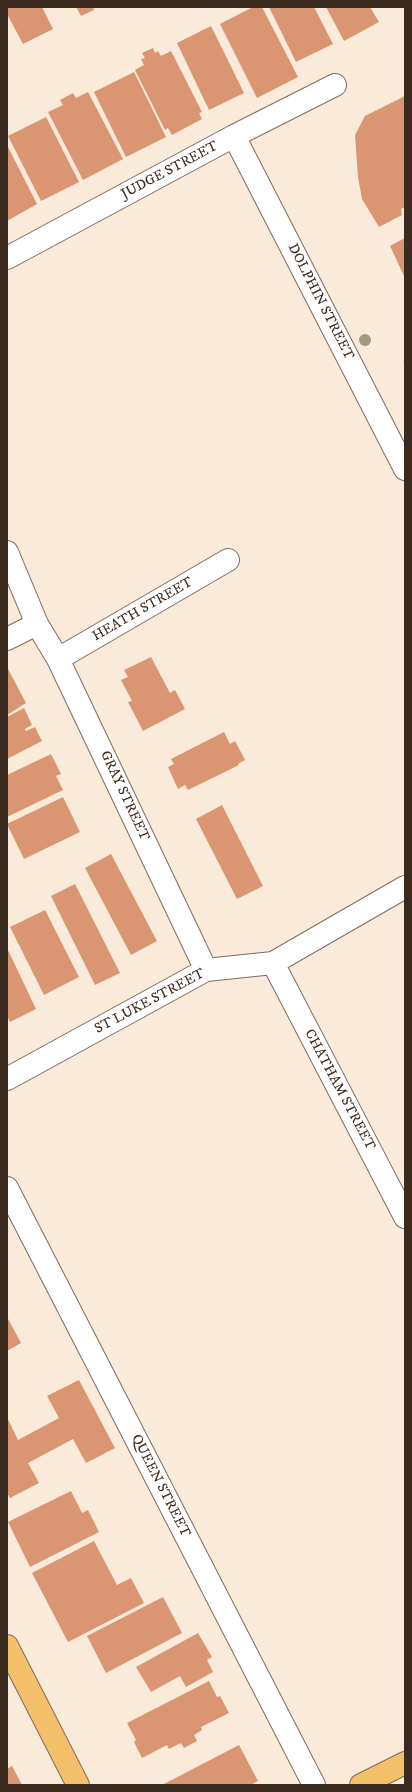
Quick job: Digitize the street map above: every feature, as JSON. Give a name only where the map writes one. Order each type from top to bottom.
[{"type":"main road","points":[[7,1646],[78,1785]]},
{"type":"main road","points":[[362,1785],[405,1763]]},
{"type":"street","name":"JUDGE STREET","points":[[7,258],[234,136],[335,85]]},
{"type":"street","name":"DOLPHIN STREET","points":[[234,136],[405,469]]},
{"type":"street","name":"GRAY STREET","points":[[7,552],[37,624],[58,659],[206,970]]},
{"type":"street","name":"HEATH STREET","points":[[58,659],[228,560]]},
{"type":"street","points":[[7,639],[37,624]]},
{"type":"street","name":"ST LUKE STREET","points":[[7,1079],[206,970],[272,963],[405,887]]},
{"type":"street","name":"CHATHAM STREET","points":[[272,963],[405,1217]]},
{"type":"street","name":"QUEEN STREET","points":[[7,1188],[314,1785]]},
{"type":"building","points":[[7,7],[42,7],[53,29],[23,44],[7,14]]},
{"type":"building","points":[[76,7],[93,7],[94,10],[81,16]]},
{"type":"building","points":[[253,7],[262,7],[298,77],[257,98],[220,24]]},
{"type":"building","points":[[269,7],[314,7],[333,44],[296,62]]},
{"type":"building","points":[[326,7],[370,7],[379,22],[344,41]]},
{"type":"building","points":[[211,26],[244,93],[209,110],[177,43]]},
{"type":"building","points":[[153,48],[155,53],[158,51],[161,56],[171,51],[202,112],[199,113],[202,119],[172,135],[168,128],[165,130],[135,70],[144,65],[141,59],[145,58],[142,53]]},
{"type":"building","points":[[134,72],[166,137],[126,157],[94,92]]},
{"type":"building","points":[[88,92],[123,159],[83,180],[48,112],[63,105],[60,100],[73,93],[76,98]]},
{"type":"building","points":[[405,96],[405,207],[401,209],[402,215],[379,227],[362,199],[358,177],[355,135],[365,116]]},
{"type":"building","points":[[46,117],[79,182],[41,201],[8,136]]},
{"type":"building","points":[[7,145],[37,204],[7,221]]},
{"type":"building","points":[[405,238],[405,278],[390,246]]},
{"type":"building","points":[[151,657],[170,693],[175,690],[185,709],[143,731],[128,702],[132,701],[121,680],[128,677],[124,670]]},
{"type":"building","points":[[7,667],[26,703],[7,715]]},
{"type":"building","points":[[24,708],[32,725],[25,729],[26,731],[35,727],[42,741],[7,759],[7,717]]},
{"type":"building","points":[[224,732],[230,744],[235,741],[245,760],[238,764],[239,765],[188,790],[185,785],[178,789],[168,767],[174,764],[171,759]]},
{"type":"building","points":[[51,754],[61,774],[56,776],[63,790],[7,817],[7,775]]},
{"type":"building","points":[[63,797],[80,832],[24,859],[7,824]]},
{"type":"building","points":[[222,805],[263,886],[237,899],[196,819]]},
{"type":"building","points":[[111,854],[157,941],[131,955],[85,868]]},
{"type":"building","points":[[75,884],[120,973],[95,985],[51,896]]},
{"type":"building","points":[[45,910],[79,977],[44,995],[10,927]]},
{"type":"building","points":[[7,948],[36,1009],[10,1022],[7,1016]]},
{"type":"building","points":[[7,1317],[21,1343],[7,1351]]},
{"type":"building","points":[[79,1380],[115,1448],[86,1463],[73,1439],[28,1463],[39,1483],[10,1498],[7,1493],[7,1417],[18,1440],[59,1418],[47,1396]]},
{"type":"building","points":[[71,1491],[82,1513],[88,1510],[99,1532],[30,1567],[8,1522]]},
{"type":"building","points":[[94,1541],[117,1585],[131,1578],[144,1603],[68,1642],[32,1573]]},
{"type":"building","points":[[163,1597],[182,1633],[106,1673],[87,1636]]},
{"type":"building","points":[[198,1633],[212,1657],[207,1660],[213,1672],[186,1687],[180,1676],[151,1692],[136,1667]]},
{"type":"building","points":[[209,1681],[217,1697],[220,1696],[229,1713],[201,1727],[202,1730],[194,1735],[197,1741],[184,1748],[181,1743],[169,1749],[167,1745],[142,1758],[134,1742],[136,1740],[127,1723]]},
{"type":"building","points":[[239,1745],[258,1781],[250,1785],[162,1785]]},
{"type":"building","points":[[12,1766],[22,1785],[7,1785],[7,1769]]}]
